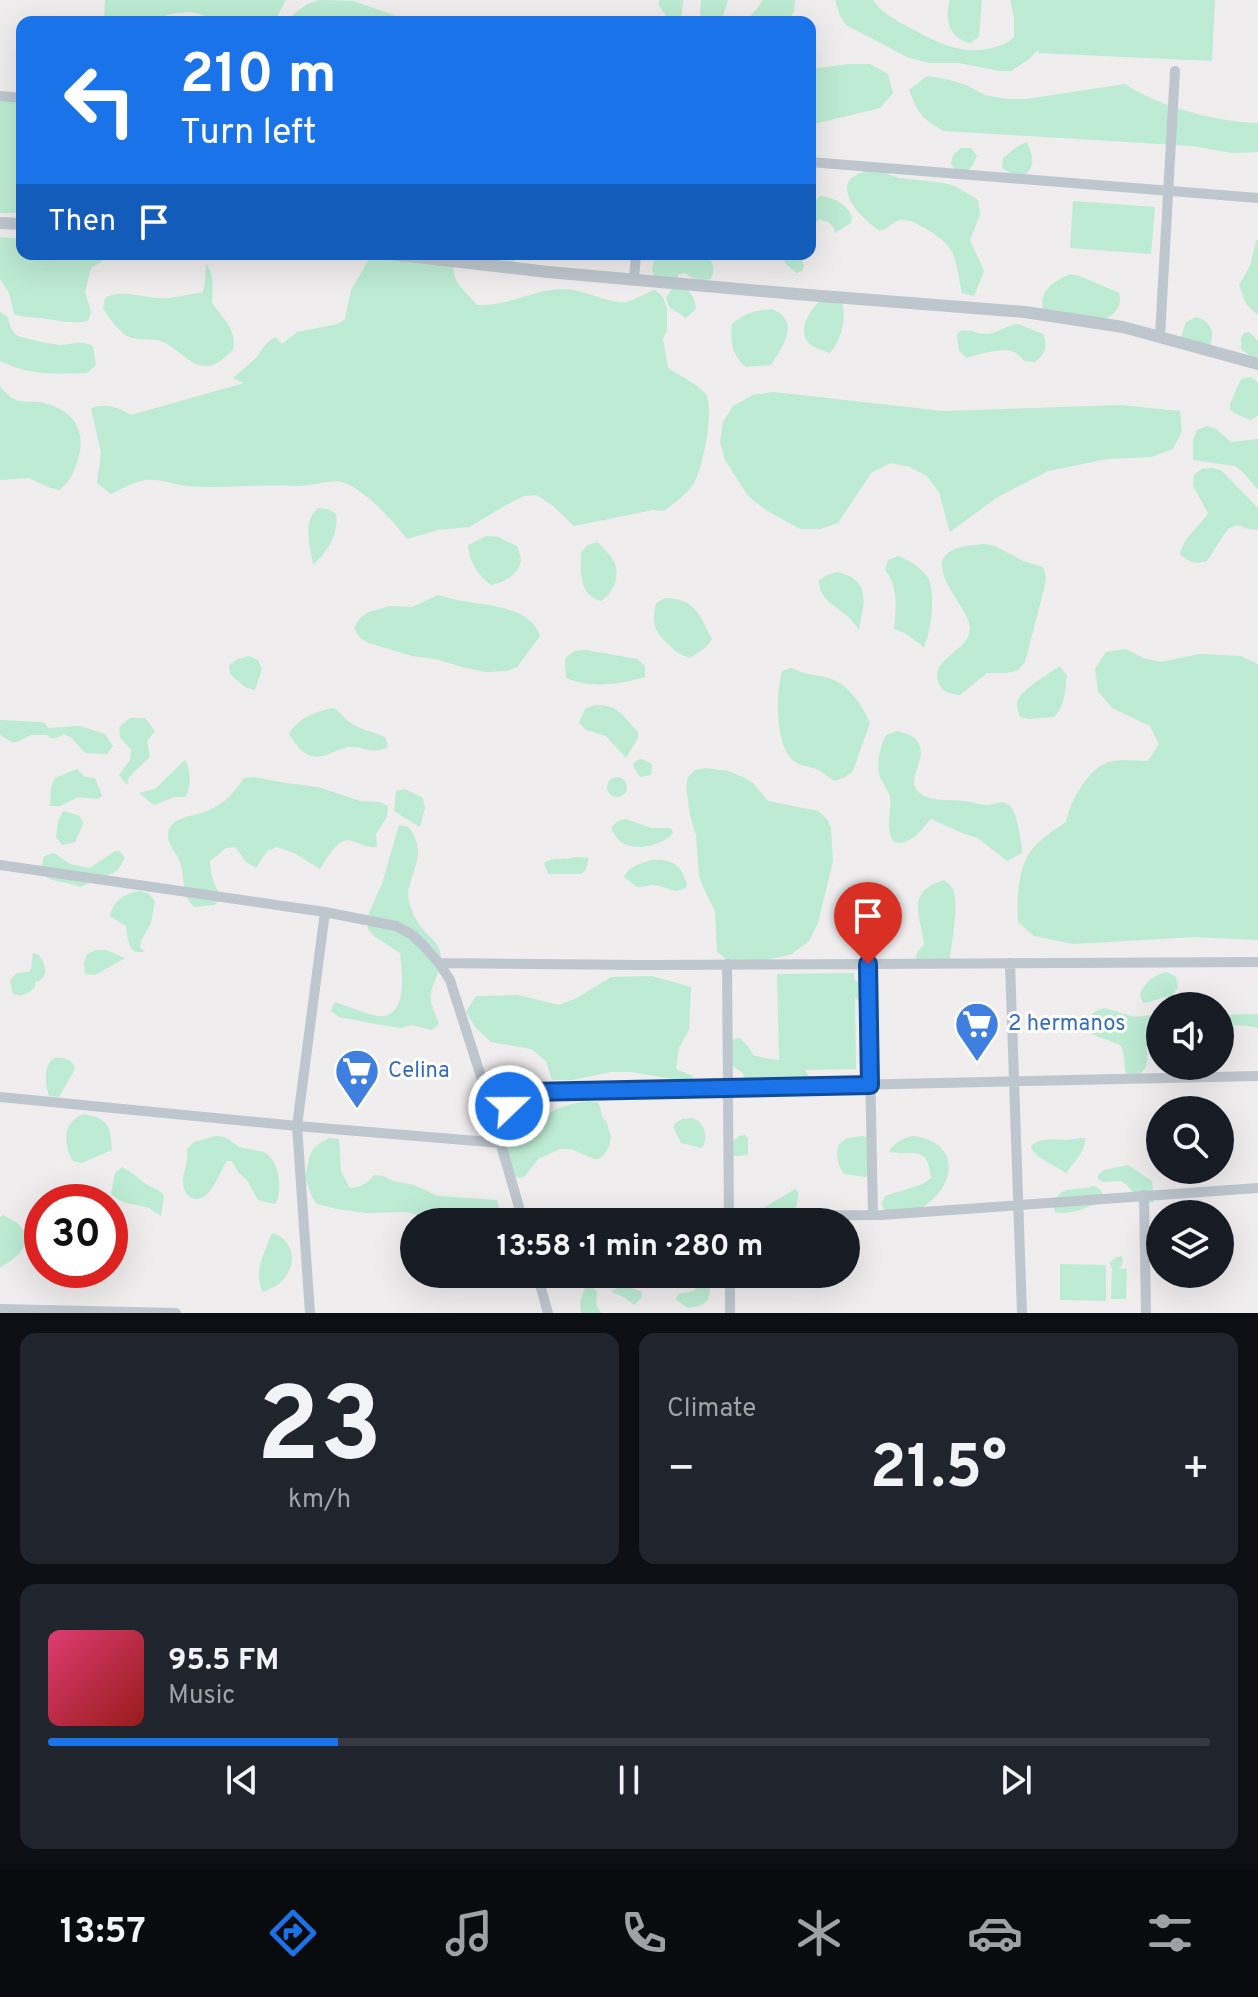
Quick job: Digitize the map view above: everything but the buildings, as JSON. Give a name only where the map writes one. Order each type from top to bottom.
[{"type":"street","points":[[1160,336],[1175,71]]},
{"type":"street","points":[[816,162],[1258,198]]},
{"type":"street","points":[[443,260],[548,272],[1025,312],[1123,327],[1258,364]]},
{"type":"street","points":[[634,279],[636,260]]},
{"type":"street","points":[[0,865],[325,912],[396,926],[423,945],[450,980],[519,1208]]},
{"type":"street","points":[[310,1313],[297,1126],[325,912]]},
{"type":"street","points":[[439,963],[1258,962]]},
{"type":"street","points":[[1010,963],[1022,1313]]},
{"type":"street","points":[[727,964],[729,1208]]},
{"type":"street","points":[[868,964],[873,1215]]},
{"type":"street","points":[[485,1089],[527,1092],[1258,1076]]},
{"type":"street","points":[[497,1131],[509,1106],[527,1092]]},
{"type":"street","points":[[0,1097],[501,1143]]},
{"type":"street","points":[[860,1215],[1258,1188]]},
{"type":"street","points":[[1144,1195],[1146,1313]]},
{"type":"street","points":[[541,1288],[548,1313]]},
{"type":"street","points":[[730,1288],[730,1313]]},
{"type":"street","points":[[0,1309],[176,1313]]},
{"type":"green space","points":[[105,0],[286,0],[277,16],[205,16],[186,12],[166,16],[104,16]]},
{"type":"green space","points":[[659,0],[683,0],[682,14],[666,16],[658,4]]},
{"type":"green space","points":[[701,0],[728,0],[723,16],[700,14]]},
{"type":"green space","points":[[762,0],[795,0],[792,16],[750,16]]},
{"type":"green space","points":[[835,0],[873,0],[891,17],[942,44],[981,50],[1007,43],[1014,37],[1010,0],[1215,0],[1212,61],[1039,53],[1038,50],[1011,71],[959,63],[929,63],[907,57],[846,25]]},
{"type":"green space","points":[[950,0],[982,0],[979,37],[970,43],[957,37],[950,27]]},
{"type":"green space","points":[[317,1],[353,1],[397,16],[293,16]]},
{"type":"green space","points":[[870,64],[888,74],[893,93],[880,108],[816,124],[816,68]]},
{"type":"green space","points":[[927,76],[946,79],[985,95],[1006,99],[1026,99],[1125,84],[1154,100],[1189,112],[1258,123],[1258,152],[1232,153],[1193,146],[944,131],[922,115],[909,90]]},
{"type":"green space","points":[[0,96],[16,99],[16,213],[0,213]]},
{"type":"green space","points":[[1027,142],[1032,163],[1020,179],[1002,168],[1003,158]]},
{"type":"green space","points":[[961,148],[971,148],[977,156],[962,179],[951,164],[953,155]]},
{"type":"green space","points":[[864,171],[944,183],[978,200],[980,215],[970,240],[984,271],[974,296],[962,293],[952,253],[933,233],[916,223],[903,220],[880,231],[857,211],[849,197],[848,183]]},
{"type":"green space","points":[[820,196],[835,200],[851,214],[851,223],[835,233],[828,222],[819,219],[816,223],[816,200]]},
{"type":"green space","points":[[1073,201],[1155,207],[1151,254],[1070,248]]},
{"type":"green space","points":[[0,237],[16,238],[16,260],[104,260],[91,268],[85,292],[91,312],[88,321],[67,322],[14,314],[9,293],[0,279]]},
{"type":"green space","points":[[1258,240],[1258,315],[1246,304],[1239,285],[1250,266]]},
{"type":"green space","points":[[456,260],[457,282],[477,305],[564,289],[626,302],[655,290],[663,297],[667,309],[667,330],[663,339],[668,368],[697,386],[708,400],[706,439],[693,485],[664,511],[653,510],[574,526],[536,495],[524,496],[469,527],[438,530],[407,539],[369,498],[342,482],[214,487],[151,480],[137,482],[111,494],[97,483],[101,453],[91,408],[112,407],[131,415],[244,383],[233,378],[275,337],[282,344],[297,332],[338,324],[345,319],[351,290],[368,261]]},
{"type":"green space","points":[[478,260],[515,260],[515,266]]},
{"type":"green space","points":[[654,260],[710,260],[713,268],[711,279],[697,280],[685,273],[679,274],[675,282],[656,279],[652,270]]},
{"type":"green space","points":[[802,260],[804,266],[797,273],[785,262]]},
{"type":"green space","points":[[206,263],[212,277],[212,303],[228,325],[234,343],[233,350],[214,364],[201,366],[164,342],[127,336],[103,308],[105,298],[117,294],[163,298],[203,292]]},
{"type":"green space","points":[[1070,274],[1119,293],[1116,311],[1100,321],[1087,322],[1043,310],[1046,291],[1053,283]]},
{"type":"green space","points":[[680,286],[692,295],[696,309],[686,318],[669,307],[666,298],[671,290]]},
{"type":"green space","points":[[825,296],[841,301],[844,314],[840,335],[830,353],[812,346],[804,334],[807,319]]},
{"type":"green space","points":[[772,309],[786,321],[788,328],[784,343],[771,365],[746,367],[733,347],[732,324],[751,313]]},
{"type":"green space","points":[[0,312],[8,317],[16,335],[58,345],[81,343],[93,346],[96,365],[87,373],[53,374],[33,372],[0,361]]},
{"type":"green space","points":[[1196,317],[1205,321],[1210,328],[1210,345],[1184,341],[1181,337],[1186,322]]},
{"type":"green space","points":[[1018,324],[1043,334],[1044,350],[1034,362],[1024,361],[1017,354],[1004,350],[967,358],[959,351],[957,335],[960,331],[990,334]]},
{"type":"green space","points":[[1249,332],[1258,341],[1258,358],[1241,349],[1241,338]]},
{"type":"green space","points":[[1251,377],[1258,382],[1258,416],[1250,420],[1230,410],[1230,404],[1241,379]]},
{"type":"green space","points":[[0,386],[18,400],[40,402],[63,411],[79,430],[78,459],[69,480],[59,490],[29,478],[0,480]]},
{"type":"green space","points":[[773,392],[943,411],[1121,405],[1180,411],[1182,431],[1173,449],[1151,457],[1107,459],[1048,471],[996,498],[950,532],[939,492],[927,476],[910,467],[891,463],[872,472],[838,523],[820,529],[800,529],[748,496],[725,460],[720,442],[723,422],[733,406],[753,395]]},
{"type":"green space","points":[[1207,426],[1216,429],[1231,442],[1258,439],[1258,490],[1235,466],[1193,460],[1193,440],[1197,430]]},
{"type":"green space","points":[[1202,469],[1221,470],[1258,508],[1258,530],[1238,525],[1229,528],[1207,561],[1196,563],[1180,554],[1185,542],[1208,513],[1193,486],[1194,475]]},
{"type":"green space","points":[[318,508],[336,514],[336,528],[331,542],[313,565],[308,528]]},
{"type":"green space","points":[[486,536],[498,537],[517,546],[521,558],[514,574],[491,585],[475,568],[468,545]]},
{"type":"green space","points":[[598,542],[612,558],[616,570],[614,586],[601,601],[588,593],[582,581],[581,567],[581,552],[588,545]]},
{"type":"green space","points":[[985,544],[1043,567],[1046,577],[1044,589],[1025,662],[1018,670],[987,673],[960,695],[953,694],[943,689],[937,675],[944,661],[963,644],[970,629],[949,587],[942,565],[945,556],[955,549]]},
{"type":"green space","points":[[898,556],[919,568],[930,585],[932,612],[924,647],[894,629],[895,591],[885,570],[888,560]]},
{"type":"green space","points":[[837,572],[856,580],[861,586],[863,601],[859,630],[821,592],[819,580]]},
{"type":"green space","points":[[438,595],[520,614],[535,626],[540,636],[517,667],[508,671],[486,672],[369,643],[360,638],[354,628],[360,618],[369,612],[390,606],[412,607]]},
{"type":"green space","points":[[665,598],[690,605],[700,616],[712,639],[690,658],[673,649],[657,630],[654,621],[656,603]]},
{"type":"green space","points":[[1126,649],[1143,658],[1161,662],[1200,654],[1241,656],[1258,664],[1258,940],[1195,937],[1073,944],[1034,936],[1018,922],[1021,872],[1029,854],[1038,843],[1066,822],[1071,805],[1087,778],[1109,762],[1148,761],[1159,744],[1150,726],[1112,708],[1098,691],[1095,669],[1106,652]]},
{"type":"green space","points":[[575,651],[637,659],[645,666],[645,677],[606,684],[566,678],[566,657]]},
{"type":"green space","points":[[249,656],[258,660],[262,669],[255,690],[245,687],[230,674],[229,665]]},
{"type":"green space","points":[[1060,666],[1067,676],[1064,698],[1058,712],[1054,717],[1020,717],[1017,703],[1022,694]]},
{"type":"green space","points":[[792,668],[842,685],[854,696],[867,716],[870,723],[853,771],[845,777],[835,781],[819,770],[797,763],[783,745],[778,719],[779,692],[782,671]]},
{"type":"green space","points":[[595,705],[615,709],[638,732],[638,738],[626,758],[606,736],[586,730],[579,723],[585,709]]},
{"type":"green space","points":[[333,708],[351,724],[385,737],[388,747],[373,751],[348,747],[317,757],[306,754],[289,734],[308,716]]},
{"type":"green space","points":[[130,718],[145,718],[155,731],[147,741],[150,757],[129,777],[127,785],[119,775],[130,760],[131,750],[120,737],[119,727]]},
{"type":"green space","points":[[0,720],[40,722],[48,728],[80,726],[105,734],[113,746],[107,754],[85,753],[72,738],[64,734],[57,738],[31,735],[12,742],[0,735]]},
{"type":"green space","points":[[897,731],[911,736],[921,750],[915,775],[916,789],[938,800],[1007,804],[1016,819],[1022,853],[1007,861],[978,838],[931,819],[911,839],[894,842],[889,826],[890,797],[879,774],[878,763],[886,735]]},
{"type":"green space","points":[[642,759],[652,764],[651,775],[640,777],[634,768],[633,764]]},
{"type":"green space","points":[[185,760],[190,778],[185,797],[174,797],[154,805],[139,793],[155,789]]},
{"type":"green space","points":[[77,769],[85,777],[95,778],[102,796],[98,799],[78,797],[60,806],[50,806],[55,778]]},
{"type":"green space","points":[[695,770],[728,771],[745,778],[768,801],[818,811],[827,819],[831,828],[833,861],[818,923],[809,941],[792,954],[743,966],[724,958],[717,951],[715,911],[699,875],[696,835],[686,787],[688,777]]},
{"type":"green space","points":[[617,777],[624,780],[627,787],[624,794],[617,797],[610,794],[607,787],[610,780]]},
{"type":"green space","points":[[244,778],[318,787],[360,801],[380,802],[388,806],[387,817],[376,834],[377,847],[347,840],[333,849],[320,869],[296,854],[277,847],[267,851],[256,868],[246,862],[235,847],[226,848],[210,861],[213,881],[222,898],[214,905],[194,907],[185,892],[180,862],[169,841],[169,830],[182,818],[219,805]]},
{"type":"green space","points":[[405,789],[423,798],[425,808],[420,827],[394,811],[396,791]]},
{"type":"green space","points":[[63,811],[80,816],[83,824],[75,842],[62,845],[56,837]]},
{"type":"green space","points":[[626,819],[651,828],[671,828],[673,833],[648,846],[633,847],[620,841],[612,831],[612,826]]},
{"type":"green space","points":[[399,825],[409,827],[418,847],[408,891],[411,908],[440,952],[441,964],[431,998],[439,1024],[432,1030],[411,1025],[401,1028],[381,1025],[339,1017],[331,1011],[335,1002],[367,1014],[388,1015],[399,1002],[402,982],[400,953],[374,936],[368,929],[367,920],[382,884]]},
{"type":"green space","points":[[115,851],[120,851],[125,858],[117,871],[80,887],[52,880],[43,873],[44,856],[54,853],[70,864],[90,868]]},
{"type":"green space","points":[[576,857],[589,858],[581,874],[548,874],[544,863]]},
{"type":"green space","points":[[652,860],[665,860],[676,865],[683,873],[687,886],[675,891],[657,885],[637,887],[624,877],[632,868]]},
{"type":"green space","points":[[944,880],[955,895],[949,961],[919,969],[916,956],[924,945],[918,914],[919,898],[932,885]]},
{"type":"green space","points":[[139,891],[148,893],[155,901],[151,923],[141,941],[140,948],[145,951],[139,952],[130,946],[126,926],[110,916],[120,899]]},
{"type":"green space","points":[[106,950],[125,958],[95,975],[85,974],[87,954]]},
{"type":"green space","points":[[33,953],[39,955],[45,974],[27,993],[13,994],[10,980],[17,973],[31,969]]},
{"type":"green space","points":[[1167,972],[1176,977],[1178,987],[1174,992],[1146,992],[1146,1002],[1143,1003],[1140,995],[1154,977]]},
{"type":"green space","points":[[854,973],[854,980],[870,989],[873,1008],[855,998],[856,1069],[805,1070],[809,1077],[803,1086],[745,1083],[743,1073],[734,1067],[725,1049],[730,1040],[740,1038],[753,1055],[779,1060],[777,974]]},
{"type":"green space","points":[[652,976],[691,987],[689,1030],[679,1048],[676,1069],[693,1076],[690,1082],[631,1072],[552,1080],[546,1061],[531,1049],[491,1042],[476,1028],[466,1012],[476,996],[518,995],[559,1005],[611,977]]},
{"type":"green space","points":[[1105,1008],[1134,1017],[1146,1016],[1146,1065],[1142,1073],[1133,1079],[1126,1073],[1120,1045],[1092,1034],[1086,1027],[1092,1014]]},
{"type":"green space","points":[[1258,1014],[1258,1028],[1234,1026],[1234,1015]]},
{"type":"green space","points":[[54,1058],[67,1059],[75,1069],[59,1097],[49,1096],[47,1086],[47,1070]]},
{"type":"green space","points":[[589,1101],[599,1103],[611,1136],[604,1155],[594,1159],[571,1149],[560,1149],[538,1159],[520,1178],[507,1170],[498,1152],[509,1135],[534,1126],[556,1109]]},
{"type":"green space","points":[[85,1114],[107,1125],[112,1150],[82,1163],[73,1161],[66,1140],[72,1121]]},
{"type":"green space","points":[[692,1118],[704,1130],[702,1148],[681,1143],[674,1129],[674,1124],[682,1119]]},
{"type":"green space","points":[[215,1136],[268,1155],[278,1175],[279,1191],[275,1204],[256,1197],[232,1161],[227,1161],[213,1187],[203,1198],[188,1195],[183,1180],[187,1149],[194,1142]]},
{"type":"green space","points":[[739,1136],[748,1138],[748,1155],[731,1154],[728,1146]]},
{"type":"green space","points":[[912,1136],[939,1146],[949,1165],[947,1176],[934,1198],[919,1210],[913,1213],[886,1212],[881,1204],[885,1196],[923,1184],[931,1178],[922,1155],[889,1152],[899,1141]]},
{"type":"green space","points":[[329,1138],[339,1139],[341,1171],[350,1188],[364,1184],[374,1175],[384,1176],[438,1196],[497,1200],[499,1208],[400,1208],[400,1212],[367,1213],[317,1204],[305,1178],[309,1158],[320,1143]]},
{"type":"green space","points":[[847,1138],[868,1138],[870,1172],[866,1177],[844,1174],[838,1159],[839,1144]]},
{"type":"green space","points":[[1085,1138],[1083,1148],[1066,1173],[1039,1157],[1031,1146],[1043,1140]]},
{"type":"green space","points":[[1128,1165],[1146,1177],[1146,1184],[1152,1184],[1154,1200],[1146,1200],[1143,1204],[1136,1201],[1137,1198],[1121,1181],[1103,1182],[1098,1179],[1104,1170]]},
{"type":"green space","points":[[122,1167],[164,1195],[161,1216],[149,1208],[128,1203],[128,1184],[113,1184],[115,1173]]},
{"type":"green space","points":[[1093,1186],[1100,1189],[1105,1200],[1074,1212],[1055,1212],[1059,1194]]},
{"type":"green space","points":[[795,1189],[798,1192],[795,1208],[765,1207]]},
{"type":"green space","points":[[3,1215],[24,1231],[24,1247],[0,1268],[0,1217]]},
{"type":"green space","points":[[273,1233],[286,1242],[292,1261],[281,1282],[263,1292],[259,1278],[260,1264]]},
{"type":"green space","points":[[1122,1256],[1121,1267],[1116,1268],[1127,1269],[1126,1299],[1111,1299],[1112,1268],[1109,1263]]},
{"type":"green space","points":[[1060,1264],[1106,1265],[1106,1301],[1060,1300]]},
{"type":"green space","points":[[585,1288],[592,1288],[597,1291],[596,1305],[601,1313],[581,1313],[580,1303]]},
{"type":"green space","points":[[617,1288],[631,1288],[642,1292],[642,1297],[634,1305],[611,1292]]},
{"type":"green space","points":[[696,1288],[710,1288],[708,1299],[701,1305],[688,1308],[675,1299],[679,1294]]},
{"type":"place","name":"2 hermanos","points":[[977,1063]]},
{"type":"place","name":"Celina","points":[[357,1110]]},
{"type":"route","points":[[509,1106],[527,1092],[870,1085],[868,964]]}]
